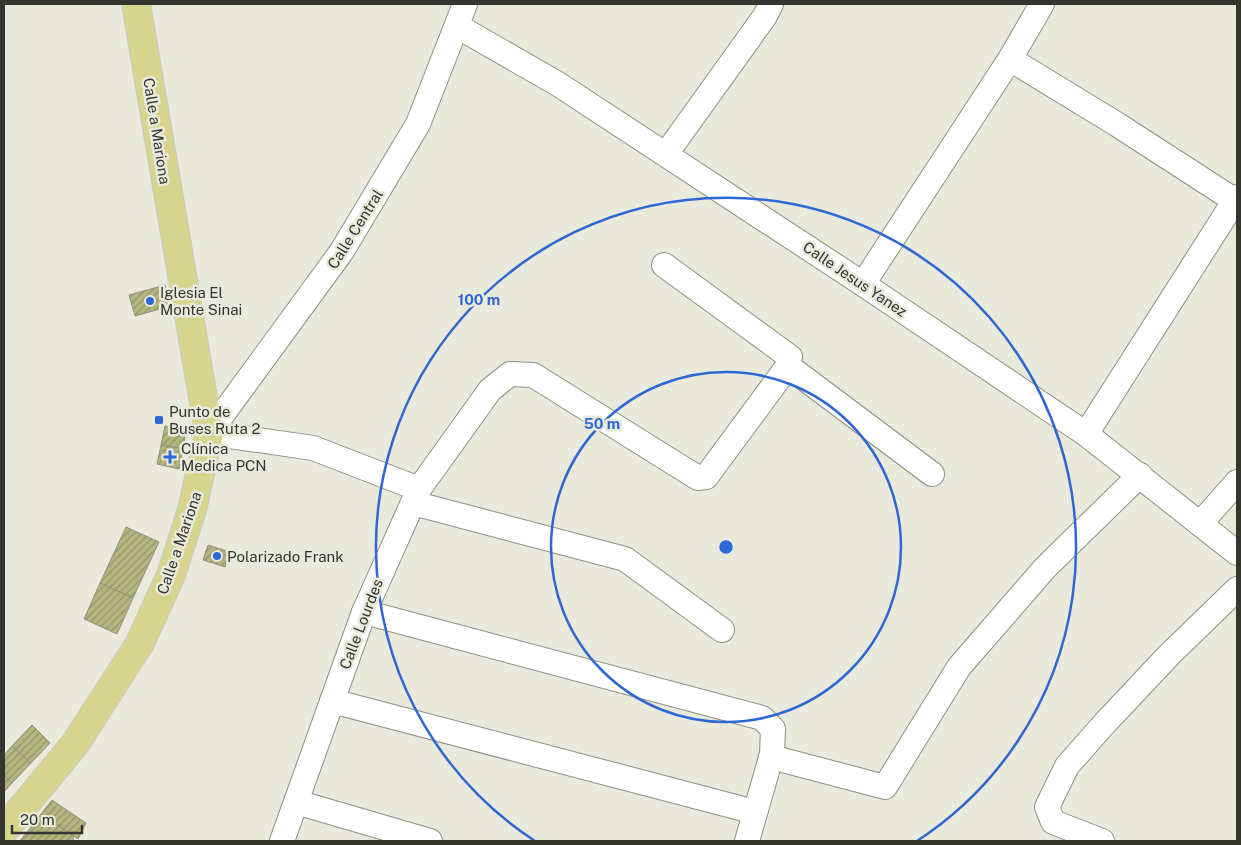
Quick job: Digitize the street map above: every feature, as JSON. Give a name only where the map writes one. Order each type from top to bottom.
[{"type":"main road","name":"Calle a Mariona","points":[[4,830],[75,744],[140,643],[171,575],[192,510],[209,433],[136,4]]},
{"type":"street","name":"Calle Central","points":[[209,433],[342,252],[418,124],[466,4]]},
{"type":"street","points":[[666,154],[766,16],[771,4]]},
{"type":"street","points":[[863,284],[1010,59],[1042,4]]},
{"type":"street","name":"Calle Jesus Yanez","points":[[457,26],[558,84],[666,154],[1086,434],[1237,553]]},
{"type":"street","points":[[1010,59],[1236,200],[1086,434]]},
{"type":"street","points":[[664,266],[790,357],[788,366],[932,474]]},
{"type":"street","name":"Calle Lourdes","points":[[282,841],[364,612],[416,496],[490,390],[510,374],[534,375],[698,478],[706,476],[788,366]]},
{"type":"street","points":[[209,433],[313,448],[416,496],[624,559],[722,630]]},
{"type":"street","points":[[771,757],[885,787],[959,667],[1044,568],[1140,475]]},
{"type":"street","points":[[1200,524],[1237,482]]},
{"type":"street","points":[[1102,841],[1053,822],[1047,807],[1067,766],[1168,655],[1237,589]]},
{"type":"street","points":[[364,612],[762,718],[773,729],[771,757],[747,841]]},
{"type":"street","points":[[332,701],[755,812]]},
{"type":"street","points":[[296,802],[430,841]]},
{"type":"building","name":"Iglesia El Monte Sinai","points":[[165,285],[171,306],[135,316],[129,295]]},
{"type":"building","points":[[165,426],[186,430],[183,449],[161,445]]},
{"type":"building","name":"Clínica Medica PCN","points":[[161,445],[183,449],[179,469],[157,464]]},
{"type":"building","points":[[126,527],[159,542],[133,598],[100,583]]},
{"type":"building","name":"Polarizado Frank","points":[[208,545],[230,552],[225,567],[203,560]]},
{"type":"building","points":[[100,583],[133,598],[117,634],[84,619]]},
{"type":"building","points":[[32,725],[50,743],[31,763],[12,746]]},
{"type":"building","points":[[12,746],[31,763],[12,783],[4,775],[4,755]]},
{"type":"building","points":[[4,775],[12,783],[4,792]]},
{"type":"building","points":[[52,800],[86,823],[78,839],[41,814]]},
{"type":"building","points":[[41,814],[74,836],[73,841],[20,841]]},
{"type":"place","name":"Iglesia El Monte Sinai","points":[[150,301]]},
{"type":"place","name":"Punto de Buses Ruta 2","points":[[159,420]]},
{"type":"place","name":"Clínica Medica PCN","points":[[170,457]]},
{"type":"place","name":"Polarizado Frank","points":[[217,556]]}]
